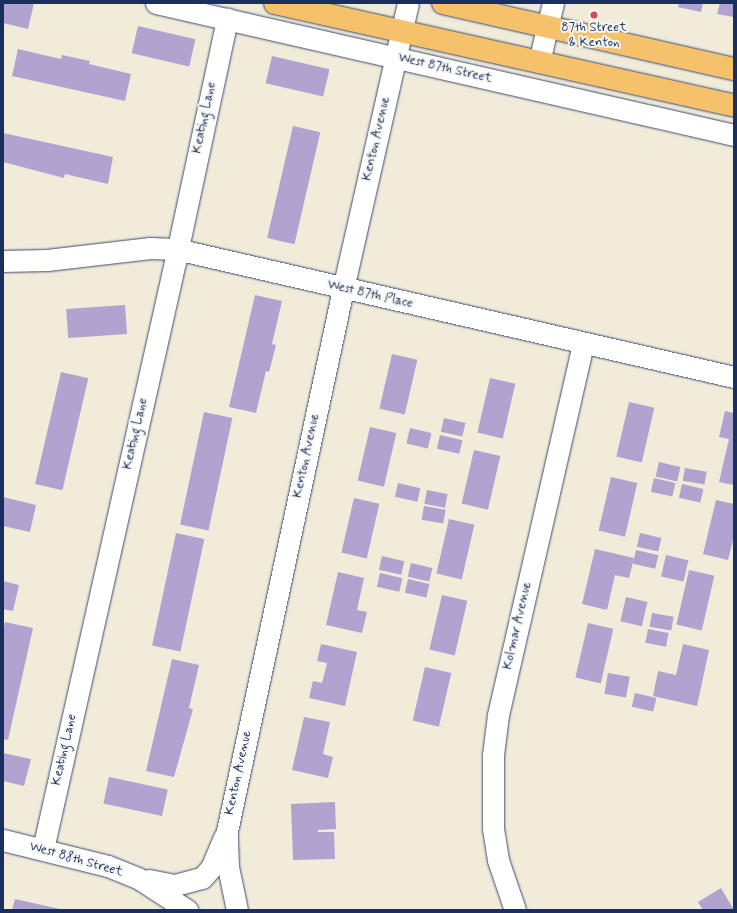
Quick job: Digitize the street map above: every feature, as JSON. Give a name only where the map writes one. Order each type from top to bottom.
[{"type":"main road","name":"West 87th Street","points":[[276,3],[734,106]]},
{"type":"main road","points":[[443,3],[734,69]]},
{"type":"street","name":"West 87th Street","points":[[156,3],[734,135]]},
{"type":"street","name":"Kenton Avenue","points":[[237,910],[228,867],[227,831],[343,289],[408,3]]},
{"type":"street","points":[[539,62],[553,3]]},
{"type":"street","name":"Keating Lane","points":[[43,849],[226,19]]},
{"type":"street","name":"West 87th Place","points":[[3,261],[47,260],[142,249],[176,249],[343,289],[734,377]]},
{"type":"street","name":"Kolmar Avenue","points":[[515,910],[498,860],[493,828],[493,755],[498,715],[583,344]]},
{"type":"street","points":[[138,878],[175,885],[202,878],[218,856],[227,831]]},
{"type":"street","name":"West 88th Street","points":[[3,840],[108,866],[138,878],[187,910]]},
{"type":"building","points":[[3,3],[34,3],[28,29],[3,23]]},
{"type":"building","points":[[679,3],[703,3],[701,12],[678,7]]},
{"type":"building","points":[[720,3],[734,3],[734,17],[717,14]]},
{"type":"building","points":[[138,26],[195,39],[189,67],[132,53]]},
{"type":"building","points":[[18,49],[61,59],[62,55],[90,61],[89,64],[131,74],[125,101],[12,76]]},
{"type":"building","points":[[272,56],[329,69],[323,97],[266,83]]},
{"type":"building","points":[[293,126],[320,132],[294,244],[267,238]]},
{"type":"building","points":[[3,133],[113,157],[108,184],[65,174],[64,178],[3,162]]},
{"type":"building","points":[[255,295],[282,301],[272,344],[276,345],[269,372],[266,371],[256,413],[229,407]]},
{"type":"building","points":[[125,305],[127,334],[68,338],[66,309]]},
{"type":"building","points":[[392,354],[417,360],[405,414],[379,409]]},
{"type":"building","points":[[61,372],[88,378],[62,490],[35,484]]},
{"type":"building","points":[[490,378],[515,384],[503,438],[477,433]]},
{"type":"building","points":[[629,402],[654,408],[642,462],[616,457]]},
{"type":"building","points":[[725,411],[734,413],[734,485],[719,482],[729,439],[719,437]]},
{"type":"building","points":[[204,412],[232,418],[208,531],[180,524]]},
{"type":"building","points":[[444,418],[465,423],[462,437],[441,432]]},
{"type":"building","points":[[370,427],[396,433],[384,487],[358,481]]},
{"type":"building","points":[[410,428],[431,433],[428,449],[406,444]]},
{"type":"building","points":[[440,435],[462,440],[459,454],[437,449]]},
{"type":"building","points":[[474,450],[500,456],[488,510],[462,504]]},
{"type":"building","points":[[659,462],[680,467],[677,482],[656,477]]},
{"type":"building","points":[[685,468],[707,472],[704,485],[683,481]]},
{"type":"building","points":[[611,477],[637,483],[625,537],[599,531]]},
{"type":"building","points":[[654,478],[675,483],[672,497],[651,492]]},
{"type":"building","points":[[398,483],[420,488],[417,502],[395,497]]},
{"type":"building","points":[[682,484],[703,489],[700,503],[679,498]]},
{"type":"building","points":[[427,490],[448,494],[445,508],[424,504]]},
{"type":"building","points":[[3,497],[36,505],[30,532],[3,526]]},
{"type":"building","points":[[354,498],[379,504],[367,558],[341,553]]},
{"type":"building","points":[[716,500],[734,504],[734,536],[728,560],[703,554]]},
{"type":"building","points":[[424,506],[446,510],[443,524],[422,520]]},
{"type":"building","points":[[449,519],[474,525],[462,579],[436,574]]},
{"type":"building","points":[[176,533],[204,539],[180,652],[152,645]]},
{"type":"building","points":[[640,533],[661,538],[658,552],[637,547]]},
{"type":"building","points":[[595,549],[634,558],[629,578],[615,575],[607,610],[582,604]]},
{"type":"building","points":[[636,550],[658,555],[655,569],[633,564]]},
{"type":"building","points":[[666,555],[688,560],[683,582],[661,576]]},
{"type":"building","points":[[382,556],[404,561],[401,575],[379,570]]},
{"type":"building","points":[[411,563],[432,568],[429,582],[408,577]]},
{"type":"building","points":[[689,570],[714,576],[702,630],[676,625]]},
{"type":"building","points":[[338,572],[364,578],[357,610],[367,612],[362,633],[326,625]]},
{"type":"building","points":[[380,573],[402,578],[399,592],[377,587]]},
{"type":"building","points":[[408,579],[429,584],[426,598],[405,593]]},
{"type":"building","points":[[3,581],[19,585],[13,611],[3,609]]},
{"type":"building","points":[[442,595],[467,601],[455,655],[429,650]]},
{"type":"building","points":[[626,597],[647,602],[642,626],[620,621]]},
{"type":"building","points":[[652,613],[674,617],[671,631],[650,627]]},
{"type":"building","points":[[5,622],[33,628],[8,740],[3,739],[3,633]]},
{"type":"building","points":[[588,623],[613,629],[601,683],[575,678]]},
{"type":"building","points":[[648,629],[669,633],[666,647],[645,643]]},
{"type":"building","points":[[321,644],[357,652],[345,706],[309,698],[313,681],[322,683],[327,663],[317,661]]},
{"type":"building","points":[[683,644],[709,650],[697,706],[653,696],[658,671],[676,675]]},
{"type":"building","points":[[172,659],[199,665],[189,708],[193,709],[174,777],[146,771]]},
{"type":"building","points":[[425,667],[451,673],[439,727],[413,721]]},
{"type":"building","points":[[608,673],[630,677],[626,698],[604,694]]},
{"type":"building","points":[[635,693],[656,698],[653,712],[632,707]]},
{"type":"building","points":[[304,717],[330,722],[323,754],[333,757],[328,778],[292,770]]},
{"type":"building","points":[[3,753],[31,759],[24,786],[3,781]]},
{"type":"building","points":[[109,777],[168,789],[162,816],[103,803]]},
{"type":"building","points":[[335,802],[336,829],[318,830],[318,832],[334,832],[335,859],[293,860],[291,804]]},
{"type":"building","points":[[721,888],[734,910],[703,910],[698,902]]},
{"type":"building","points":[[15,899],[60,909],[60,910],[12,910]]},
{"type":"place","name":"87th Street & Kenton","points":[[594,15]]}]
